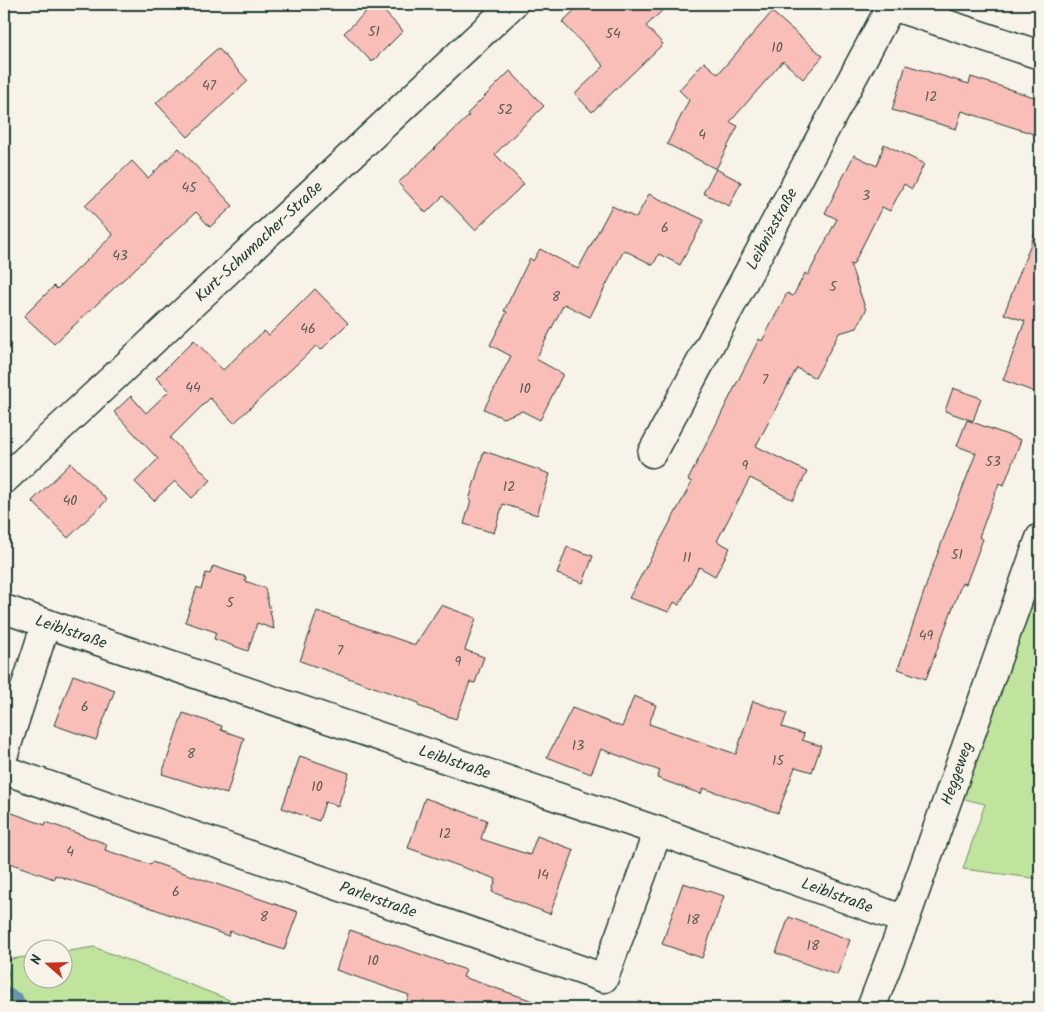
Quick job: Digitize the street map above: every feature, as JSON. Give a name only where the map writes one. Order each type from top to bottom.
[{"type":"street","name":"Kurt-Schumacher-Straße","points":[[4,480],[513,4]]},
{"type":"street","points":[[888,5],[1040,55]]},
{"type":"street","name":"Leibnizstraße","points":[[652,453],[888,5]]},
{"type":"street","name":"Heggeweg","points":[[871,1008],[905,920],[1040,538]]},
{"type":"street","name":"Leiblstraße","points":[[4,609],[658,831],[905,920]]},
{"type":"street","points":[[4,754],[46,623]]},
{"type":"street","name":"Parlerstraße","points":[[4,770],[604,978],[658,831]]},
{"type":"green space","points":[[1040,562],[1040,879],[963,869],[985,804],[956,797]]},
{"type":"green space","points":[[94,947],[249,1008],[4,1008],[4,960],[22,957],[22,990],[72,990],[72,951]]},
{"type":"building","points":[[374,4],[377,4],[403,31],[372,62],[344,33]]},
{"type":"building","points":[[581,4],[669,4],[646,26],[663,44],[592,112],[575,94],[604,66],[562,22]]},
{"type":"building","points":[[772,12],[823,56],[803,79],[783,61],[730,122],[738,126],[716,169],[667,144],[689,100],[679,90],[704,62],[718,74]]},
{"type":"building","points":[[218,48],[248,81],[188,137],[156,103]]},
{"type":"building","points":[[906,65],[969,84],[971,77],[1040,99],[1040,136],[962,111],[956,129],[892,110]]},
{"type":"building","points":[[510,71],[544,106],[495,154],[524,184],[475,230],[443,196],[426,213],[398,183],[469,116],[467,114]]},
{"type":"building","points":[[884,144],[924,164],[912,189],[904,184],[890,211],[882,207],[853,265],[850,264],[866,310],[857,328],[839,333],[815,378],[797,368],[756,446],[807,472],[793,500],[750,478],[717,541],[730,548],[715,576],[699,567],[679,605],[674,602],[669,612],[629,598],[692,482],[688,480],[759,339],[762,341],[787,293],[793,296],[805,273],[808,275],[837,219],[825,213],[854,155],[877,166]]},
{"type":"building","points":[[179,148],[233,206],[210,227],[196,212],[54,344],[24,316],[54,286],[57,289],[113,235],[85,206],[132,161],[148,178]]},
{"type":"building","points":[[716,169],[741,182],[729,206],[703,193]]},
{"type":"building","points":[[649,194],[704,220],[680,265],[659,254],[653,265],[624,250],[590,317],[564,304],[536,359],[563,374],[540,420],[522,411],[503,418],[484,409],[511,356],[490,345],[507,312],[504,311],[530,258],[533,261],[540,249],[578,269],[612,206],[636,218]]},
{"type":"building","points":[[1038,225],[1040,225],[1040,394],[1003,380],[1025,321],[1004,314]]},
{"type":"building","points":[[315,289],[348,323],[321,350],[316,346],[234,423],[210,398],[170,438],[211,480],[192,498],[175,481],[154,501],[135,482],[158,459],[114,412],[131,396],[146,413],[169,391],[156,378],[194,340],[223,370],[264,331],[269,335]]},
{"type":"building","points":[[953,388],[981,398],[973,421],[945,411]]},
{"type":"building","points":[[967,420],[1021,440],[1004,485],[999,483],[979,537],[983,539],[966,584],[962,583],[926,679],[898,669],[931,571],[976,453],[957,446]]},
{"type":"building","points":[[484,451],[550,474],[537,515],[503,504],[494,533],[464,524],[471,500],[469,500]]},
{"type":"building","points":[[71,463],[107,500],[68,538],[32,501]]},
{"type":"building","points":[[567,547],[593,556],[583,583],[557,574]]},
{"type":"building","points":[[213,566],[246,577],[245,581],[265,588],[274,629],[257,623],[248,651],[214,639],[216,632],[185,622],[197,587],[201,589],[206,573],[210,574]]},
{"type":"building","points":[[441,605],[476,618],[465,650],[484,657],[475,683],[470,682],[456,719],[418,706],[419,703],[300,661],[317,611],[415,645]]},
{"type":"building","points":[[73,675],[115,690],[96,740],[54,725]]},
{"type":"building","points":[[634,696],[656,705],[649,724],[736,754],[753,701],[787,713],[782,727],[804,734],[802,740],[821,746],[812,772],[795,767],[778,813],[703,788],[701,794],[657,778],[660,771],[601,749],[591,774],[547,757],[572,708],[622,727]]},
{"type":"building","points":[[183,713],[222,726],[221,730],[244,738],[227,794],[162,774]]},
{"type":"building","points":[[300,756],[349,773],[338,806],[325,802],[319,821],[282,808]]},
{"type":"building","points":[[425,798],[487,820],[481,839],[530,855],[537,836],[574,850],[550,914],[492,892],[496,879],[408,848]]},
{"type":"building","points":[[4,810],[45,825],[46,822],[107,844],[105,850],[151,865],[152,862],[298,912],[284,950],[230,931],[228,936],[100,889],[55,875],[54,879],[4,861]]},
{"type":"building","points":[[683,883],[724,896],[702,958],[662,944]]},
{"type":"building","points":[[789,917],[850,940],[837,975],[776,953]]},
{"type":"building","points":[[350,930],[466,970],[463,977],[542,1004],[541,1008],[404,1008],[409,995],[336,970]]},
{"type":"waterway","points":[[4,991],[18,998],[22,1008]]}]
